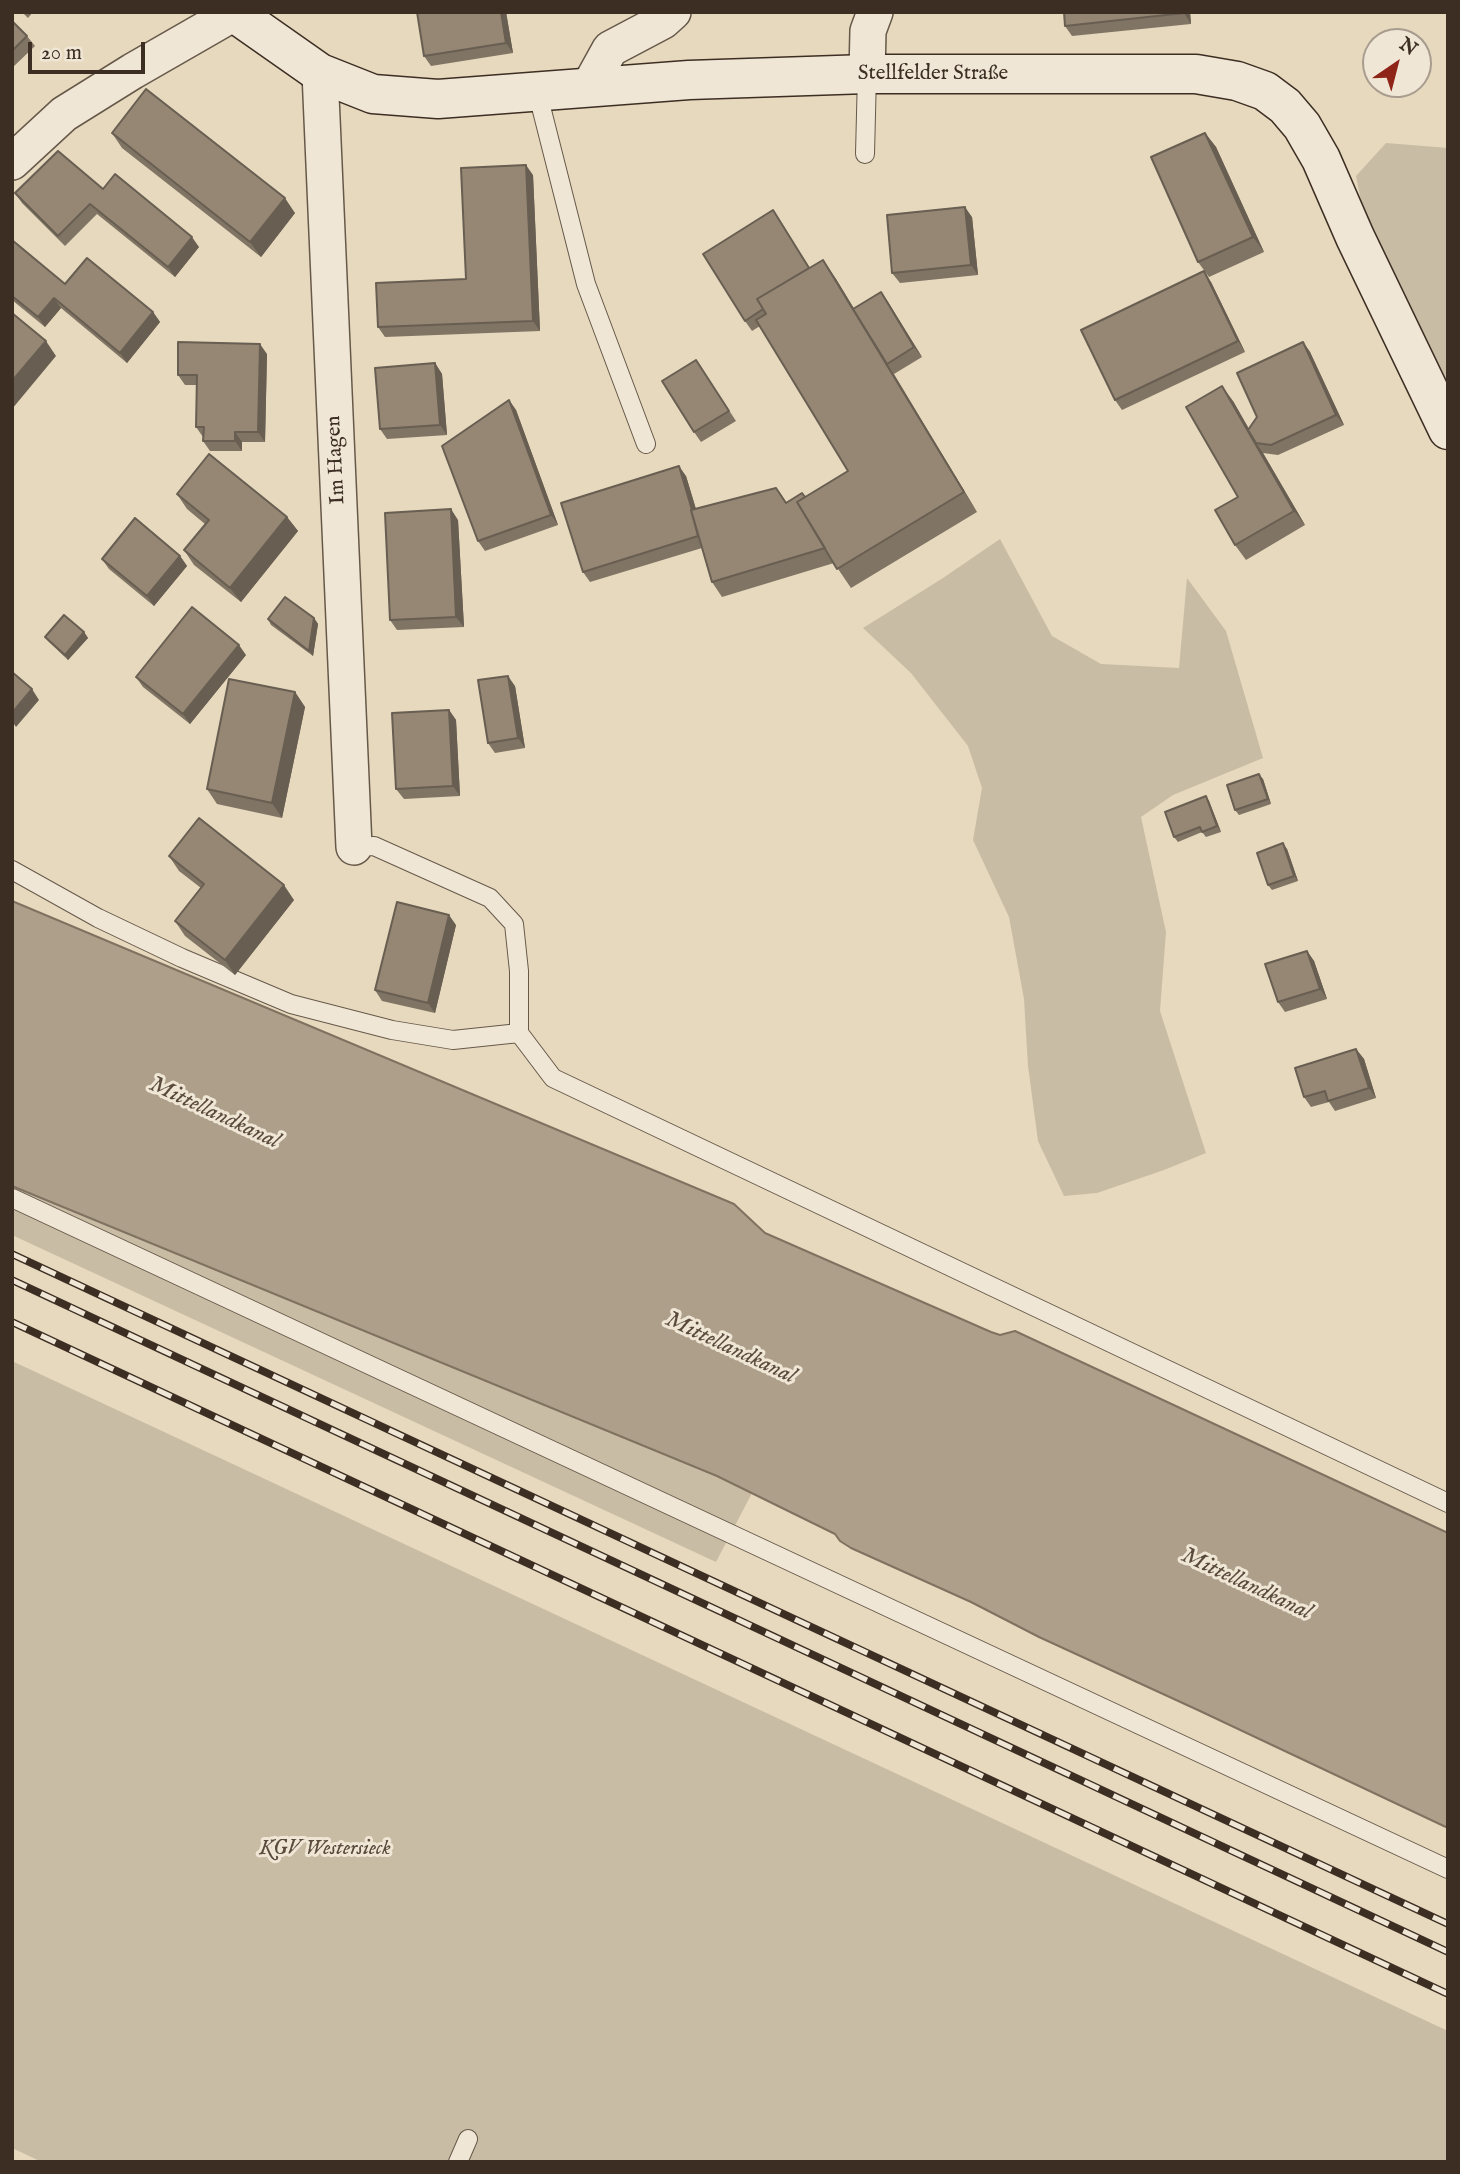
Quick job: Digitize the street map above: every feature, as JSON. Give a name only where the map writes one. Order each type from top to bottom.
[{"type":"street","points":[[589,87],[610,50],[663,21],[673,12]]},
{"type":"street","points":[[867,74],[868,31],[875,12]]},
{"type":"street","points":[[12,162],[64,114],[132,71],[234,13]]},
{"type":"street","name":"Stellfelder Straße","points":[[234,13],[320,73],[373,94],[438,99],[689,80],[867,74],[1196,74],[1237,81],[1265,91],[1285,106],[1302,126],[1321,159],[1355,237],[1448,430]]},
{"type":"street","name":"Im Hagen","points":[[320,73],[354,847]]},
{"type":"lane","points":[[865,154],[867,74]]},
{"type":"lane","points":[[537,91],[586,284],[646,444]]},
{"type":"lane","points":[[354,847],[374,846],[491,898],[514,924],[519,971],[519,1033],[554,1078],[1448,1503]]},
{"type":"lane","points":[[12,870],[98,918],[182,958],[291,1004],[392,1030],[453,1040],[519,1033]]},
{"type":"lane","points":[[12,1198],[1448,1869]]},
{"type":"lane","points":[[458,2162],[468,2138]]},
{"type":"green space","points":[[1386,143],[1448,148],[1448,383],[1366,227],[1356,176]]},
{"type":"green space","points":[[1000,539],[1052,636],[1101,664],[1179,668],[1187,578],[1226,631],[1263,758],[1173,795],[1141,817],[1166,932],[1160,1011],[1206,1153],[1097,1193],[1064,1196],[1038,1141],[1028,1066],[1024,999],[1009,917],[973,840],[982,788],[968,746],[911,673],[863,628]]},
{"type":"green space","points":[[12,1186],[717,1476],[752,1493],[716,1562],[12,1235]]},
{"type":"green space","name":"KGV Westersieck","points":[[12,1361],[1448,2031],[1448,2162],[42,2162],[12,2148]]},
{"type":"water","name":"Mittellandkanal","points":[[12,901],[734,1204],[765,1233],[991,1332],[1000,1335],[1015,1331],[1448,1533],[1448,1828],[851,1548],[835,1534],[717,1476],[12,1186]]},
{"type":"building","points":[[417,12],[501,12],[506,43],[424,56]]},
{"type":"building","points":[[1064,12],[1183,12],[1184,13],[1065,26]]},
{"type":"building","points":[[12,21],[27,36],[12,51]]},
{"type":"building","points":[[146,89],[285,198],[250,242],[112,133]]},
{"type":"building","points":[[1205,133],[1253,237],[1198,262],[1151,157]]},
{"type":"building","points":[[58,151],[103,189],[115,174],[192,237],[168,267],[90,204],[58,236],[15,193]]},
{"type":"building","points":[[526,165],[533,321],[378,327],[376,283],[466,279],[461,168]]},
{"type":"building","points":[[965,207],[971,265],[892,273],[887,215]]},
{"type":"building","points":[[773,210],[809,268],[757,299],[763,309],[745,321],[703,254]]},
{"type":"building","points":[[12,240],[65,284],[87,258],[153,312],[120,353],[54,298],[38,317],[12,296]]},
{"type":"building","points":[[823,260],[964,492],[837,569],[797,502],[848,471],[756,320],[766,314],[757,299]]},
{"type":"building","points":[[1204,271],[1238,341],[1115,400],[1081,330]]},
{"type":"building","points":[[881,292],[914,347],[887,364],[853,309]]},
{"type":"building","points":[[12,313],[46,341],[12,381]]},
{"type":"building","points":[[178,342],[260,344],[258,432],[235,432],[235,441],[203,441],[204,427],[196,427],[197,375],[178,375]]},
{"type":"building","points":[[1303,342],[1336,415],[1271,445],[1256,443],[1248,430],[1257,417],[1237,373]]},
{"type":"building","points":[[696,360],[729,411],[694,432],[662,381]]},
{"type":"building","points":[[435,363],[440,425],[380,429],[375,368]]},
{"type":"building","points":[[1222,386],[1294,511],[1235,545],[1215,510],[1238,497],[1186,407]]},
{"type":"building","points":[[509,400],[551,515],[478,541],[442,446]]},
{"type":"building","points":[[209,454],[287,517],[230,588],[184,550],[209,520],[177,494]]},
{"type":"building","points":[[679,466],[698,536],[583,572],[561,503]]},
{"type":"building","points":[[776,488],[786,503],[802,493],[805,497],[797,502],[825,548],[712,582],[691,510]]},
{"type":"building","points":[[451,509],[456,617],[390,620],[385,513]]},
{"type":"building","points":[[135,518],[180,556],[147,596],[102,559]]},
{"type":"building","points":[[285,597],[314,618],[309,651],[268,619]]},
{"type":"building","points":[[192,607],[239,645],[183,714],[136,677]]},
{"type":"building","points":[[64,615],[84,632],[65,655],[45,637]]},
{"type":"building","points":[[12,672],[32,689],[12,713]]},
{"type":"building","points":[[508,676],[518,738],[488,743],[478,680]]},
{"type":"building","points":[[229,679],[295,692],[272,803],[207,789]]},
{"type":"building","points":[[449,710],[453,786],[396,789],[392,713]]},
{"type":"building","points":[[1259,774],[1268,799],[1235,810],[1227,785]]},
{"type":"building","points":[[1206,796],[1217,826],[1202,832],[1200,827],[1174,837],[1165,812]]},
{"type":"building","points":[[199,818],[284,885],[225,960],[175,921],[204,884],[169,856]]},
{"type":"building","points":[[1283,843],[1294,876],[1268,885],[1257,853]]},
{"type":"building","points":[[397,902],[449,915],[428,1003],[375,990]]},
{"type":"building","points":[[1307,951],[1320,989],[1278,1002],[1265,964]]},
{"type":"building","points":[[1356,1049],[1369,1088],[1328,1101],[1325,1091],[1304,1097],[1295,1068]]},
{"type":"railway","points":[[12,1254],[1448,1924]]},
{"type":"railway","points":[[12,1280],[1448,1952]]},
{"type":"railway","points":[[12,1322],[1448,1994]]}]
